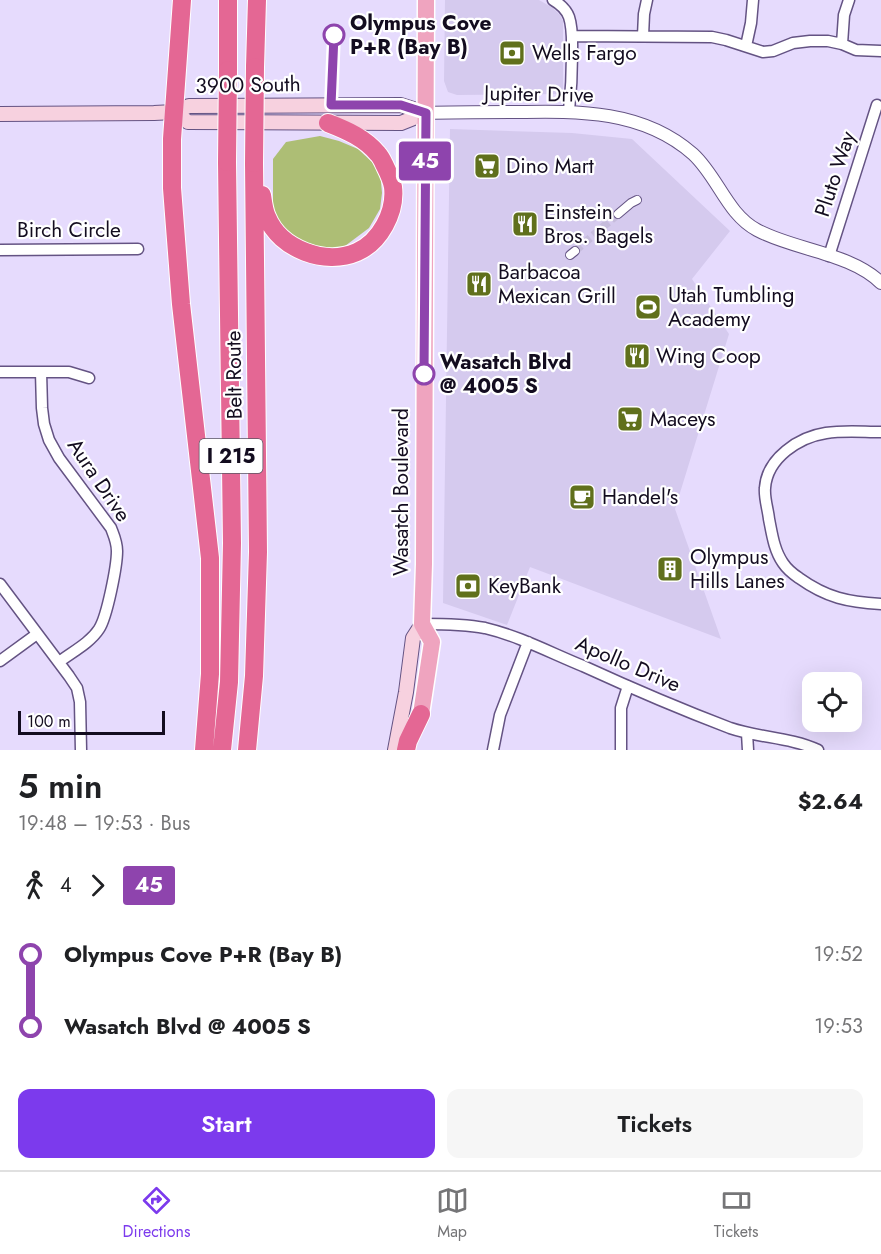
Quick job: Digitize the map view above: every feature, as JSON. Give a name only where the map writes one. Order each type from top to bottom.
[{"type":"highway","points":[[182,0],[171,146],[172,188],[181,304],[210,558],[210,674],[204,750]]},
{"type":"highway","name":"Belt Route","points":[[222,750],[229,682],[232,543],[227,162],[228,0]]},
{"type":"highway","name":"Belt Route","points":[[247,750],[254,676],[258,552],[254,163],[257,0]]},
{"type":"highway","points":[[254,163],[267,218],[280,237],[290,245],[320,256],[340,256],[357,252],[372,242],[383,227],[392,209],[393,187],[379,155],[360,138],[328,123]]},
{"type":"highway","points":[[406,750],[421,714]]},
{"type":"main road","name":"Wasatch Boulevard","points":[[413,750],[432,642],[422,624],[426,0]]},
{"type":"main road","name":"3900 South","points":[[0,114],[174,112],[189,106],[354,105],[401,105],[426,113]]},
{"type":"main road","name":"3900 South","points":[[174,112],[188,122],[328,123],[401,123],[426,113]]},
{"type":"main road","name":"Wasatch Boulevard","points":[[395,750],[413,638],[422,624]]},
{"type":"street","points":[[553,0],[563,8],[568,16],[572,36],[572,82],[569,111]]},
{"type":"street","points":[[643,36],[647,0]]},
{"type":"street","points":[[746,46],[753,0]]},
{"type":"street","points":[[842,44],[844,15],[849,0]]},
{"type":"street","points":[[572,36],[712,37],[767,52],[804,41],[828,41],[856,50],[881,51]]},
{"type":"street","name":"Pluto Way","points":[[829,256],[877,105]]},
{"type":"street","name":"Jupiter Drive","points":[[426,113],[569,111],[594,113],[639,123],[678,142],[693,155],[704,166],[739,216],[750,226],[769,236],[856,265],[881,283]]},
{"type":"street","points":[[618,214],[638,200]]},
{"type":"street","name":"Birch Circle","points":[[0,250],[138,249]]},
{"type":"street","points":[[0,372],[69,372],[89,378]]},
{"type":"street","name":"Aura Drive","points":[[41,372],[42,408],[49,440],[59,458],[111,528],[116,541],[117,553],[102,623],[90,639],[59,662]]},
{"type":"street","points":[[881,432],[825,433],[812,437],[777,459],[771,468],[765,487],[776,549],[782,563],[790,572],[826,595],[851,602],[881,604]]},
{"type":"street","points":[[0,584],[77,688],[81,722],[81,750]]},
{"type":"street","name":"Apollo Drive","points":[[422,624],[461,624],[495,631],[528,642],[727,727],[798,742],[818,750]]},
{"type":"street","points":[[0,661],[38,634]]},
{"type":"street","points":[[493,750],[500,716],[528,642]]},
{"type":"street","points":[[621,750],[621,708],[628,686]]},
{"type":"street","points":[[747,733],[748,750]]},
{"type":"shaded area","points":[[445,0],[539,0],[553,8],[563,21],[563,94],[457,95],[448,92],[444,81]]},
{"type":"shaded area","points":[[450,129],[572,133],[632,139],[730,231],[692,279],[729,334],[675,509],[721,639],[530,567],[507,625],[443,603]]},
{"type":"green space","points":[[320,136],[358,149],[380,171],[382,193],[380,209],[369,228],[345,246],[328,250],[306,246],[289,235],[277,221],[273,206],[273,159],[286,142]]},
{"type":"tunnel","points":[[575,251],[618,214]]},
{"type":"bus line","name":"45","points":[[334,35],[331,105],[401,105],[426,113],[424,374]]},
{"type":"place","name":"Olympus Cove P+R (Bay B)","points":[[334,35]]},
{"type":"place","name":"Wells Fargo","points":[[512,53]]},
{"type":"place","name":"Dino Mart","points":[[487,166]]},
{"type":"place","name":"Einstein Bros. Bagels","points":[[525,224]]},
{"type":"place","name":"Barbacoa Mexican Grill","points":[[479,284]]},
{"type":"place","name":"Utah Tumbling Academy","points":[[648,307]]},
{"type":"place","name":"Wing Coop","points":[[637,356]]},
{"type":"place","name":"Wasatch Blvd @ 4005 S","points":[[424,374]]},
{"type":"place","name":"Maceys","points":[[630,419]]},
{"type":"place","name":"Handel's","points":[[582,497]]},
{"type":"place","name":"Olympus Hills Lanes","points":[[670,569]]},
{"type":"place","name":"KeyBank","points":[[468,586]]}]
